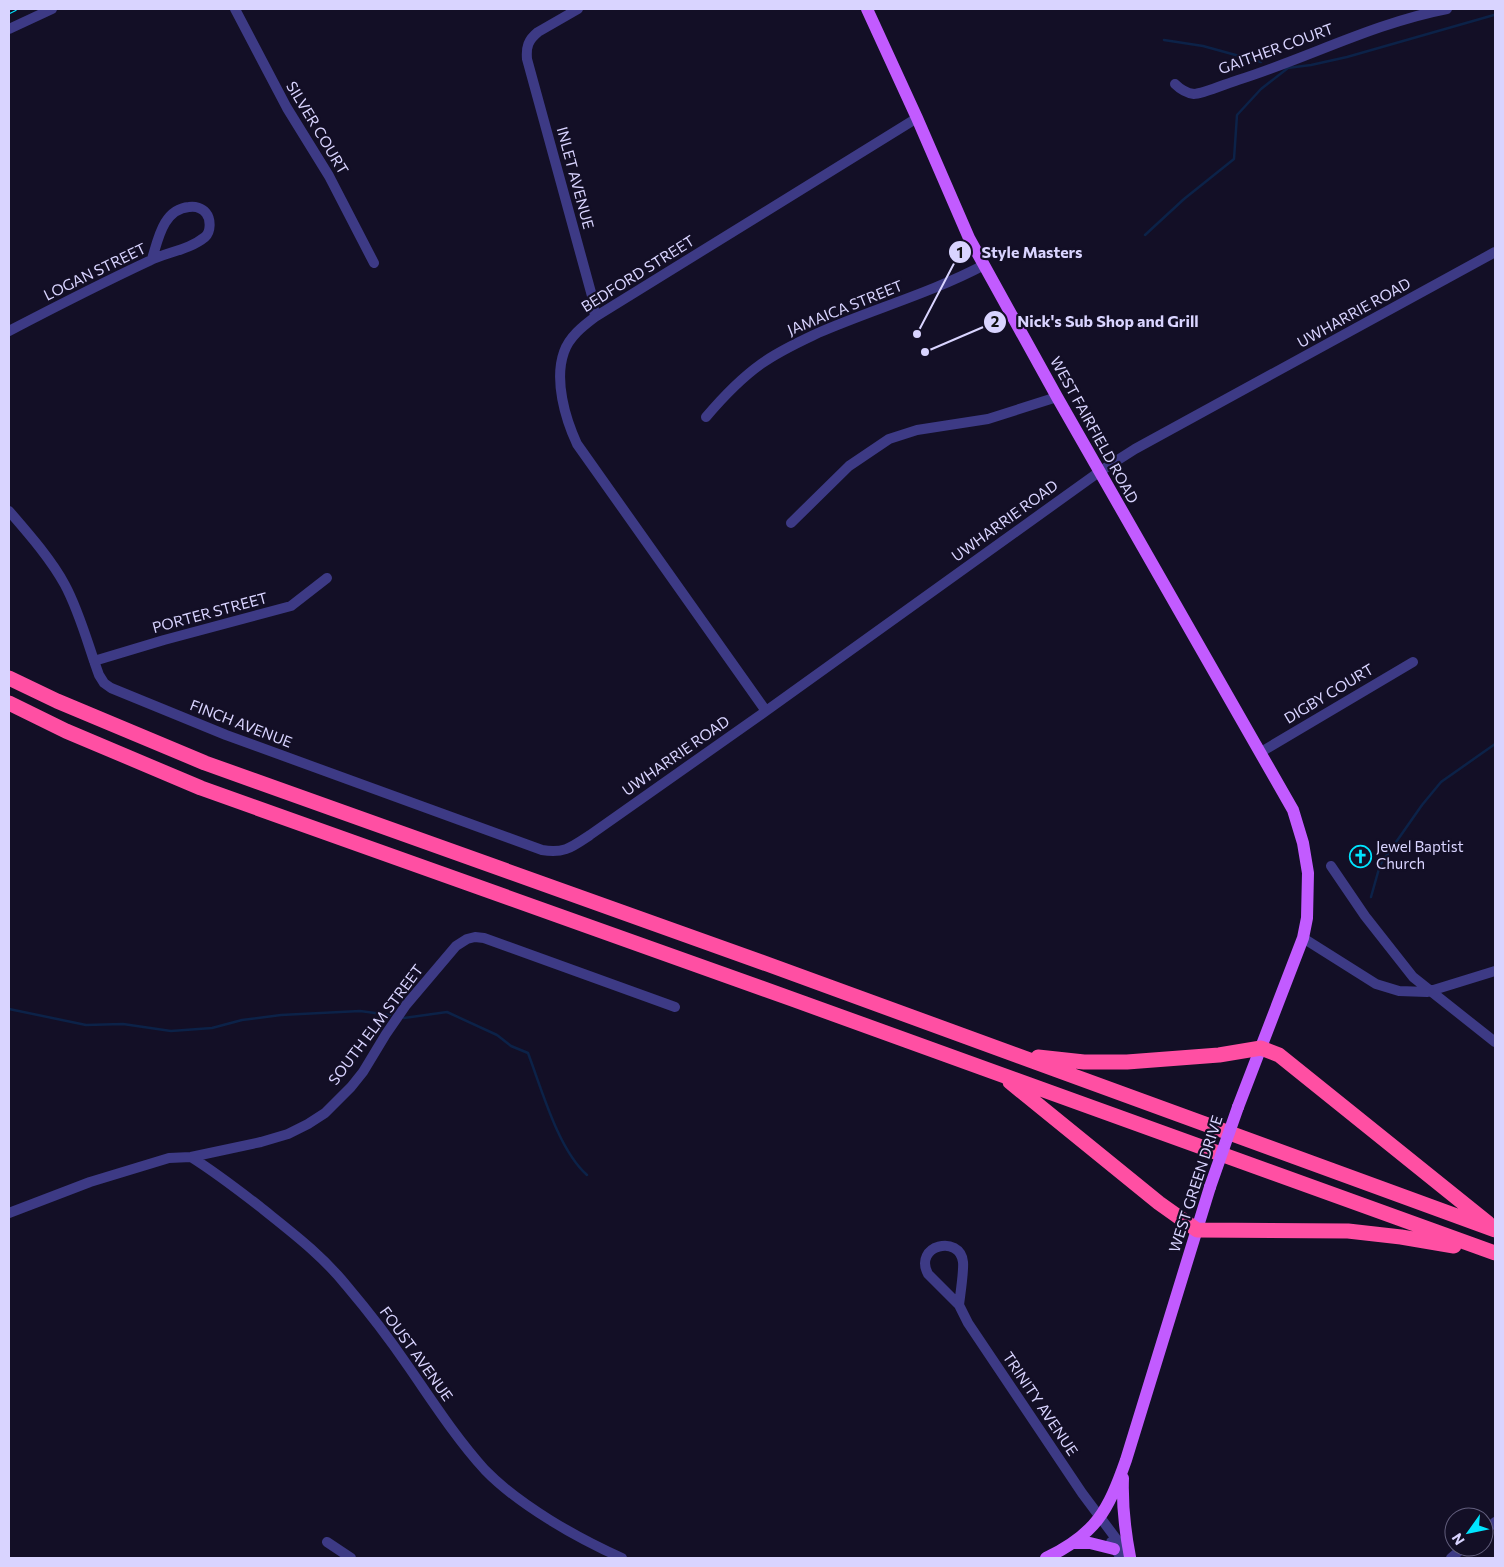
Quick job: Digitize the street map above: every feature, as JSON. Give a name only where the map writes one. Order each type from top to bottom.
[{"type":"highway","points":[[9,678],[57,701],[205,763],[1495,1229]]},
{"type":"highway","points":[[9,703],[84,739],[202,788],[1495,1253]]},
{"type":"highway","points":[[1013,1054],[1084,1062],[1128,1062],[1219,1055],[1261,1048],[1279,1055],[1495,1229]]},
{"type":"highway","points":[[1000,1074],[1159,1203],[1197,1230],[1348,1232],[1401,1237],[1495,1253]]},
{"type":"main road","name":"WEST FAIRFIELD ROAD","points":[[867,9],[918,118],[970,238],[1099,472],[1192,636],[1261,752],[1292,810],[1304,842],[1306,858]]},
{"type":"main road","name":"WEST GREEN DRIVE","points":[[1045,1558],[1074,1543],[1100,1518],[1115,1490],[1124,1467],[1210,1187],[1303,938],[1309,890],[1306,858]]},
{"type":"main road","points":[[1074,1543],[1090,1543],[1124,1556],[1125,1534],[1122,1502],[1124,1467]]},
{"type":"main road","name":"WEST GREEN DRIVE","points":[[1045,1558],[1049,1552],[1081,1527],[1100,1518]]},
{"type":"street","points":[[9,29],[52,9]]},
{"type":"street","name":"SILVER COURT","points":[[235,9],[287,108],[329,176],[374,263]]},
{"type":"street","name":"INLET AVENUE","points":[[578,9],[532,37],[527,47],[527,59],[592,296],[596,317]]},
{"type":"street","name":"GAITHER COURT","points":[[1175,84],[1182,91],[1195,94],[1258,74],[1383,26],[1447,9]]},
{"type":"street","name":"BEDFORD STREET","points":[[766,711],[582,452],[572,433],[562,394],[561,374],[564,352],[578,331],[596,317],[918,118]]},
{"type":"street","name":"LOGAN STREET","points":[[9,331],[152,260],[196,243],[207,236],[209,232],[209,218],[200,208],[190,206],[170,216],[163,225],[152,260]]},
{"type":"street","name":"UWHARRIE ROAD","points":[[557,851],[569,849],[590,835],[1099,472],[1135,449],[1495,252]]},
{"type":"street","name":"JAMAICA STREET","points":[[706,417],[732,388],[762,363],[788,347],[849,320],[919,295],[984,265]]},
{"type":"street","points":[[791,522],[849,466],[889,439],[917,430],[988,419],[1057,397]]},
{"type":"street","name":"FINCH AVENUE","points":[[9,511],[64,583],[76,606],[94,662],[104,683],[111,688],[151,706],[234,738],[542,850],[557,851]]},
{"type":"street","name":"PORTER STREET","points":[[94,662],[172,638],[291,606],[326,578]]},
{"type":"street","name":"DIGBY COURT","points":[[1261,752],[1413,662]]},
{"type":"street","points":[[1332,866],[1365,916],[1412,977],[1495,1042]]},
{"type":"street","name":"SOUTH ELM STREET","points":[[9,1213],[90,1182],[170,1158],[192,1157],[288,1134],[325,1113],[351,1088],[363,1072],[406,1005],[456,946],[467,939],[475,937],[484,938],[675,1007]]},
{"type":"street","points":[[1303,938],[1376,984],[1399,991],[1431,991],[1495,971]]},
{"type":"street","name":"FOUST AVENUE","points":[[192,1157],[298,1237],[322,1258],[384,1333],[448,1424],[487,1471],[530,1506],[571,1531],[622,1558]]},
{"type":"street","name":"TRINITY AVENUE","points":[[959,1305],[961,1256],[947,1245],[937,1247],[928,1253],[925,1258],[925,1268],[932,1279],[959,1305],[968,1323],[1124,1556]]},
{"type":"street","name":"TRINITY AVENUE","points":[[1100,1518],[1124,1556]]},
{"type":"street","points":[[327,1542],[351,1558]]},
{"type":"waterway","points":[[1287,68],[1347,57],[1494,15]]},
{"type":"waterway","points":[[1164,40],[1203,46],[1261,62]]},
{"type":"waterway","points":[[1145,235],[1184,199],[1234,159],[1237,115],[1261,89],[1288,68]]},
{"type":"waterway","points":[[1371,897],[1380,865],[1422,805],[1441,782],[1495,744]]},
{"type":"waterway","points":[[9,1009],[86,1025],[123,1024],[171,1031],[212,1028],[242,1020],[281,1015],[360,1011],[390,1015]]},
{"type":"waterway","points":[[404,1018],[447,1012],[497,1035],[511,1046],[528,1053],[559,1135],[577,1164],[587,1175]]},
{"type":"railway","points":[[9,12],[15,9]]},
{"type":"place","name":"Style Masters","points":[[917,334]]},
{"type":"place","name":"Nick's Sub Shop and Grill","points":[[925,352]]},
{"type":"place","name":"Jewel Baptist Church","points":[[1360,856]]}]
